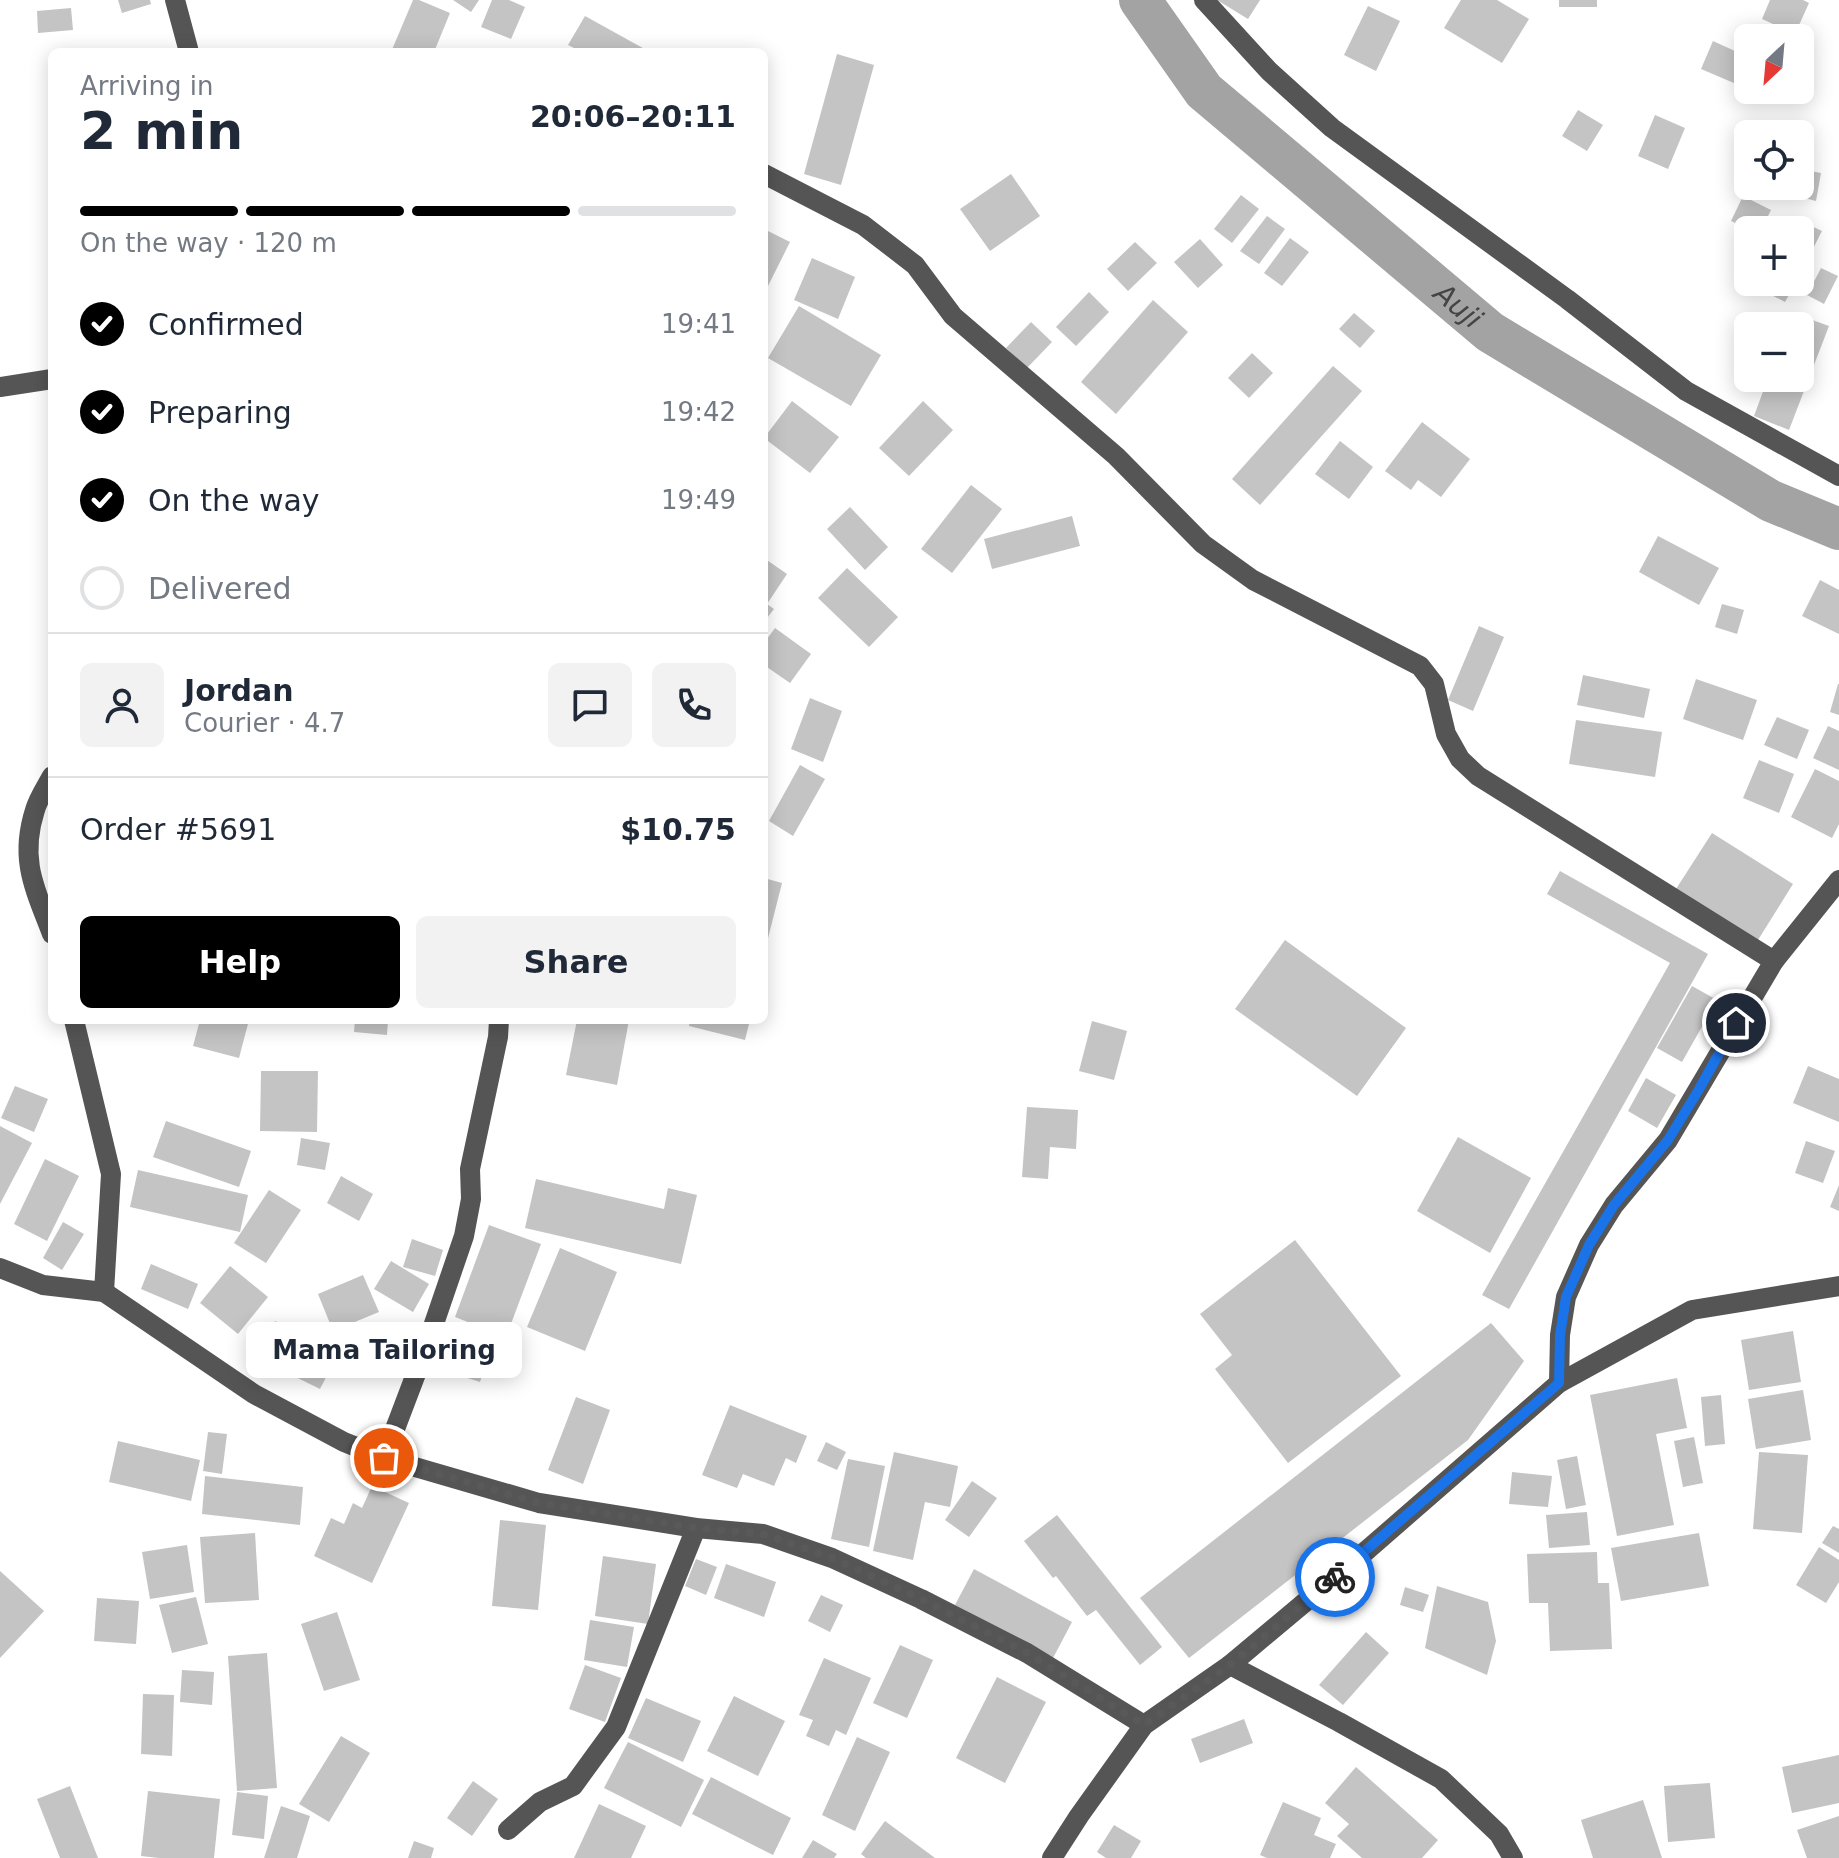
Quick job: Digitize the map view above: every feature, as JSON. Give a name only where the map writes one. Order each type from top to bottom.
[{"type":"street","points":[[175,0],[188,48]]},
{"type":"street","points":[[1204,0],[1269,71],[1332,128],[1567,299],[1686,391],[1839,476]]},
{"type":"street","points":[[768,176],[863,225],[915,265],[953,316],[1116,456],[1203,544],[1253,580],[1420,666],[1434,684],[1446,734],[1460,759],[1478,776],[1774,961]]},
{"type":"street","points":[[0,387],[48,380]]},
{"type":"street","points":[[48,784],[35,809],[27,850],[32,881],[48,923]]},
{"type":"street","points":[[1559,1383],[1560,1335],[1566,1297],[1589,1245],[1614,1205],[1668,1140],[1774,961],[1839,880]]},
{"type":"street","points":[[75,1024],[111,1174],[104,1292]]},
{"type":"street","points":[[384,1458],[464,1236],[471,1199],[470,1169],[499,1024]]},
{"type":"street","points":[[0,1268],[43,1285],[104,1292],[254,1394],[344,1442],[384,1458],[539,1503],[696,1528],[763,1534],[832,1558],[1027,1653],[1144,1725]]},
{"type":"street","points":[[1052,1858],[1144,1725],[1230,1665],[1559,1383],[1692,1310],[1839,1286]]},
{"type":"street","points":[[508,1830],[540,1802],[573,1786],[616,1727],[696,1528]]},
{"type":"street","points":[[1230,1665],[1441,1779],[1499,1834],[1513,1858]]},
{"type":"building","points":[[118,0],[150,0],[151,4],[122,13]]},
{"type":"building","points":[[413,0],[450,13],[436,48],[393,48]]},
{"type":"building","points":[[453,0],[479,0],[471,12]]},
{"type":"building","points":[[492,0],[509,0],[525,7],[511,39],[481,27]]},
{"type":"building","points":[[1217,0],[1260,0],[1248,19]]},
{"type":"building","points":[[1461,0],[1497,0],[1529,19],[1502,63],[1444,28]]},
{"type":"building","points":[[1559,0],[1597,0],[1597,7],[1559,7]]},
{"type":"building","points":[[1770,0],[1803,0],[1809,3],[1800,24],[1773,24],[1762,19]]},
{"type":"building","points":[[1368,6],[1400,21],[1376,71],[1344,55]]},
{"type":"building","points":[[71,8],[73,30],[38,33],[37,11]]},
{"type":"building","points":[[585,16],[643,48],[574,48],[568,45]]},
{"type":"building","points":[[1713,41],[1734,51],[1734,83],[1701,69]]},
{"type":"building","points":[[837,54],[874,65],[841,185],[804,174]]},
{"type":"building","points":[[1578,110],[1603,125],[1587,151],[1562,136]]},
{"type":"building","points":[[1655,115],[1685,128],[1668,169],[1638,156]]},
{"type":"building","points":[[1814,172],[1821,173],[1816,201],[1812,200]]},
{"type":"building","points":[[1011,174],[1040,216],[990,251],[960,209]]},
{"type":"building","points":[[1241,195],[1259,209],[1232,243],[1214,229]]},
{"type":"building","points":[[1741,200],[1751,200],[1771,210],[1768,216],[1734,216],[1734,222],[1731,221]]},
{"type":"building","points":[[1267,216],[1285,229],[1259,264],[1240,251]]},
{"type":"building","points":[[1814,227],[1822,231],[1814,247]]},
{"type":"building","points":[[768,231],[790,242],[768,286]]},
{"type":"building","points":[[1290,238],[1309,252],[1282,286],[1264,273]]},
{"type":"building","points":[[1200,239],[1223,265],[1198,288],[1174,262]]},
{"type":"building","points":[[1135,242],[1157,263],[1128,291],[1107,269]]},
{"type":"building","points":[[812,258],[855,277],[838,319],[794,300]]},
{"type":"building","points":[[1821,268],[1838,276],[1824,304],[1809,296],[1814,296],[1814,282]]},
{"type":"building","points":[[1089,292],[1109,312],[1076,346],[1056,327]]},
{"type":"building","points":[[1773,296],[1788,296],[1785,302]]},
{"type":"building","points":[[1153,300],[1188,332],[1116,414],[1081,382]]},
{"type":"building","points":[[799,306],[881,355],[851,406],[768,358]]},
{"type":"building","points":[[1354,313],[1375,331],[1360,348],[1339,329]]},
{"type":"building","points":[[1814,321],[1829,326],[1814,365]]},
{"type":"building","points":[[1031,322],[1052,342],[1027,368],[1006,348]]},
{"type":"building","points":[[1252,353],[1273,373],[1249,398],[1228,378]]},
{"type":"building","points":[[1333,366],[1362,391],[1260,505],[1232,479]]},
{"type":"building","points":[[1763,392],[1804,392],[1789,430],[1754,416]]},
{"type":"building","points":[[792,401],[839,437],[810,473],[768,441],[768,433]]},
{"type":"building","points":[[923,401],[953,430],[909,476],[879,448]]},
{"type":"building","points":[[1422,422],[1470,459],[1441,497],[1418,480],[1411,490],[1385,471]]},
{"type":"building","points":[[1340,441],[1373,467],[1349,499],[1315,474]]},
{"type":"building","points":[[971,485],[1002,509],[952,573],[921,549]]},
{"type":"building","points":[[850,507],[888,547],[865,570],[827,529]]},
{"type":"building","points":[[1072,516],[1080,546],[992,569],[984,539]]},
{"type":"building","points":[[1658,536],[1719,568],[1699,605],[1639,572]]},
{"type":"building","points":[[768,561],[787,574],[768,602]]},
{"type":"building","points":[[847,568],[898,617],[869,647],[818,598]]},
{"type":"building","points":[[1820,580],[1839,590],[1839,634],[1802,616]]},
{"type":"building","points":[[1722,604],[1744,610],[1737,634],[1715,627]]},
{"type":"building","points":[[1479,626],[1504,637],[1473,711],[1448,700]]},
{"type":"building","points":[[775,628],[811,654],[790,683],[768,668],[768,638]]},
{"type":"building","points":[[1583,675],[1650,689],[1644,718],[1577,705]]},
{"type":"building","points":[[1696,679],[1757,700],[1743,740],[1683,719]]},
{"type":"building","points":[[1839,684],[1839,715],[1830,712]]},
{"type":"building","points":[[810,698],[842,711],[823,762],[791,749]]},
{"type":"building","points":[[1777,717],[1809,730],[1797,759],[1764,745]]},
{"type":"building","points":[[1576,720],[1662,732],[1655,777],[1569,764]]},
{"type":"building","points":[[1828,726],[1839,731],[1839,770],[1813,758]]},
{"type":"building","points":[[1759,760],[1794,774],[1779,813],[1743,798]]},
{"type":"building","points":[[800,765],[825,779],[793,836],[769,821]]},
{"type":"building","points":[[1815,769],[1839,781],[1839,824],[1832,838],[1791,817]]},
{"type":"building","points":[[1712,833],[1793,884],[1758,940],[1676,889]]},
{"type":"building","points":[[1560,871],[1708,954],[1509,1309],[1482,1295],[1670,963],[1547,894]]},
{"type":"building","points":[[768,879],[782,883],[768,938]]},
{"type":"building","points":[[1285,940],[1406,1028],[1357,1096],[1235,1009]]},
{"type":"building","points":[[1692,986],[1717,1000],[1682,1062],[1657,1048]]},
{"type":"building","points":[[1092,1021],[1127,1031],[1114,1080],[1079,1071]]},
{"type":"building","points":[[199,1024],[248,1024],[239,1058],[193,1046]]},
{"type":"building","points":[[355,1024],[388,1024],[387,1035],[354,1032]]},
{"type":"building","points":[[576,1024],[628,1024],[617,1085],[566,1075]]},
{"type":"building","points":[[689,1024],[749,1024],[745,1040]]},
{"type":"building","points":[[1808,1066],[1839,1079],[1839,1122],[1793,1103]]},
{"type":"building","points":[[261,1071],[318,1071],[317,1132],[260,1131]]},
{"type":"building","points":[[1646,1078],[1676,1095],[1657,1128],[1628,1111]]},
{"type":"building","points":[[15,1086],[48,1099],[34,1132],[1,1118]]},
{"type":"building","points":[[1027,1107],[1078,1110],[1076,1149],[1050,1147],[1048,1179],[1022,1177]]},
{"type":"building","points":[[166,1121],[251,1151],[239,1187],[153,1157]]},
{"type":"building","points":[[0,1126],[32,1143],[0,1204]]},
{"type":"building","points":[[1458,1137],[1531,1178],[1490,1253],[1417,1211]]},
{"type":"building","points":[[301,1138],[330,1143],[325,1170],[297,1165]]},
{"type":"building","points":[[1806,1141],[1835,1151],[1823,1183],[1795,1173]]},
{"type":"building","points":[[45,1159],[79,1176],[47,1241],[14,1224]]},
{"type":"building","points":[[138,1170],[248,1195],[240,1232],[130,1207]]},
{"type":"building","points":[[341,1176],[373,1194],[359,1221],[327,1203]]},
{"type":"building","points":[[536,1179],[664,1209],[668,1188],[697,1195],[681,1264],[525,1228]]},
{"type":"building","points":[[1839,1185],[1839,1211],[1830,1207]]},
{"type":"building","points":[[269,1190],[301,1210],[266,1263],[234,1243]]},
{"type":"building","points":[[63,1222],[84,1234],[62,1270],[43,1258]]},
{"type":"building","points":[[489,1225],[541,1244],[506,1337],[455,1317]]},
{"type":"building","points":[[412,1239],[443,1250],[435,1276],[403,1267]]},
{"type":"building","points":[[1295,1240],[1401,1376],[1288,1463],[1215,1369],[1232,1355],[1200,1314]]},
{"type":"building","points":[[560,1248],[617,1272],[585,1351],[527,1327]]},
{"type":"building","points":[[391,1261],[429,1284],[413,1312],[374,1289]]},
{"type":"building","points":[[151,1264],[198,1284],[188,1309],[141,1289]]},
{"type":"building","points":[[230,1266],[268,1297],[238,1334],[200,1303]]},
{"type":"building","points":[[363,1275],[379,1312],[333,1331],[318,1294]]},
{"type":"building","points":[[275,1321],[339,1352],[320,1389],[257,1358]]},
{"type":"building","points":[[1491,1323],[1524,1361],[1468,1440],[1189,1658],[1140,1598]]},
{"type":"building","points":[[1793,1331],[1801,1382],[1749,1390],[1741,1340]]},
{"type":"building","points":[[443,1339],[489,1354],[480,1382],[433,1367]]},
{"type":"building","points":[[1677,1378],[1687,1428],[1656,1434],[1674,1525],[1617,1536],[1590,1395]]},
{"type":"building","points":[[1803,1390],[1811,1440],[1756,1449],[1748,1399]]},
{"type":"building","points":[[1721,1395],[1725,1444],[1705,1446],[1701,1397]]},
{"type":"building","points":[[576,1397],[610,1410],[583,1484],[548,1470]]},
{"type":"building","points":[[730,1405],[807,1436],[796,1463],[786,1458],[774,1486],[743,1474],[737,1488],[702,1475]]},
{"type":"building","points":[[208,1432],[227,1434],[222,1474],[203,1471]]},
{"type":"building","points":[[1694,1437],[1703,1483],[1683,1487],[1674,1441]]},
{"type":"building","points":[[118,1441],[200,1460],[191,1501],[109,1482]]},
{"type":"building","points":[[826,1442],[846,1452],[837,1470],[817,1461]]},
{"type":"building","points":[[894,1452],[958,1466],[950,1507],[925,1502],[913,1560],[873,1551]]},
{"type":"building","points":[[1759,1452],[1808,1455],[1802,1533],[1753,1529]]},
{"type":"building","points":[[1577,1456],[1586,1505],[1566,1509],[1557,1460]]},
{"type":"building","points":[[848,1459],[885,1466],[869,1547],[831,1539]]},
{"type":"building","points":[[1512,1472],[1552,1476],[1548,1507],[1509,1504]]},
{"type":"building","points":[[205,1476],[303,1487],[300,1525],[202,1514]]},
{"type":"building","points":[[972,1481],[997,1498],[969,1537],[945,1520]]},
{"type":"building","points":[[372,1486],[409,1503],[372,1583],[314,1556],[331,1518],[344,1524],[353,1503],[362,1508]]},
{"type":"building","points":[[1587,1512],[1590,1545],[1549,1548],[1546,1515]]},
{"type":"building","points":[[1057,1515],[1162,1647],[1140,1665],[1096,1610],[1087,1616],[1024,1541]]},
{"type":"building","points":[[500,1520],[546,1525],[538,1610],[492,1606]]},
{"type":"building","points":[[1833,1526],[1839,1529],[1839,1553],[1822,1543]]},
{"type":"building","points":[[255,1533],[259,1600],[205,1603],[200,1537]]},
{"type":"building","points":[[1699,1533],[1709,1586],[1621,1601],[1611,1548]]},
{"type":"building","points":[[187,1545],[194,1592],[150,1599],[142,1552]]},
{"type":"building","points":[[1819,1547],[1839,1560],[1839,1582],[1826,1603],[1796,1585]]},
{"type":"building","points":[[1597,1552],[1598,1583],[1609,1583],[1612,1649],[1550,1651],[1548,1603],[1529,1603],[1527,1554]]},
{"type":"building","points":[[603,1556],[656,1564],[648,1624],[595,1616]]},
{"type":"building","points":[[696,1559],[717,1567],[706,1595],[685,1586]]},
{"type":"building","points":[[726,1564],[776,1582],[764,1617],[714,1598]]},
{"type":"building","points":[[974,1569],[1072,1622],[1053,1658],[955,1605]]},
{"type":"building","points":[[0,1571],[44,1611],[0,1658]]},
{"type":"building","points":[[1437,1586],[1488,1602],[1496,1641],[1487,1675],[1425,1648]]},
{"type":"building","points":[[1405,1587],[1429,1595],[1423,1612],[1400,1605]]},
{"type":"building","points":[[821,1595],[843,1605],[830,1632],[808,1621]]},
{"type":"building","points":[[196,1597],[208,1644],[172,1653],[159,1605]]},
{"type":"building","points":[[97,1598],[139,1601],[136,1644],[94,1641]]},
{"type":"building","points":[[337,1612],[360,1680],[324,1691],[301,1624]]},
{"type":"building","points":[[590,1620],[634,1627],[627,1667],[584,1660]]},
{"type":"building","points":[[1366,1632],[1389,1653],[1343,1705],[1319,1685]]},
{"type":"building","points":[[900,1645],[933,1660],[907,1718],[873,1703]]},
{"type":"building","points":[[267,1653],[277,1788],[237,1791],[228,1656]]},
{"type":"building","points":[[824,1658],[871,1678],[846,1735],[836,1730],[829,1746],[806,1736],[813,1720],[799,1715]]},
{"type":"building","points":[[585,1665],[621,1678],[605,1722],[569,1709]]},
{"type":"building","points":[[182,1670],[214,1672],[212,1705],[180,1702]]},
{"type":"building","points":[[997,1677],[1046,1702],[1005,1783],[956,1758]]},
{"type":"building","points":[[143,1694],[174,1695],[172,1756],[141,1754]]},
{"type":"building","points":[[734,1696],[785,1721],[758,1776],[707,1751]]},
{"type":"building","points":[[646,1698],[701,1721],[683,1762],[628,1738]]},
{"type":"building","points":[[1244,1719],[1253,1743],[1200,1763],[1191,1739]]},
{"type":"building","points":[[341,1736],[370,1753],[329,1822],[299,1804]]},
{"type":"building","points":[[857,1737],[890,1752],[855,1831],[822,1815]]},
{"type":"building","points":[[628,1742],[704,1780],[681,1827],[604,1788]]},
{"type":"building","points":[[1839,1755],[1839,1803],[1792,1813],[1782,1767]]},
{"type":"building","points":[[1356,1767],[1438,1840],[1422,1858],[1362,1858],[1337,1836],[1349,1824],[1325,1803]]},
{"type":"building","points":[[711,1777],[791,1818],[773,1855],[692,1814]]},
{"type":"building","points":[[473,1781],[498,1799],[472,1836],[447,1818]]},
{"type":"building","points":[[1710,1783],[1715,1838],[1668,1842],[1664,1786]]},
{"type":"building","points":[[70,1786],[98,1858],[60,1858],[37,1799]]},
{"type":"building","points":[[148,1791],[220,1799],[214,1858],[141,1856]]},
{"type":"building","points":[[237,1792],[268,1796],[264,1839],[232,1835]]},
{"type":"building","points":[[1643,1800],[1662,1858],[1593,1858],[1581,1820]]},
{"type":"building","points":[[1283,1802],[1321,1818],[1314,1835],[1336,1844],[1330,1858],[1267,1858],[1260,1855]]},
{"type":"building","points":[[599,1804],[646,1826],[631,1858],[574,1858]]},
{"type":"building","points":[[281,1806],[310,1816],[297,1858],[264,1858]]},
{"type":"building","points":[[1839,1816],[1839,1858],[1807,1858],[1797,1830]]},
{"type":"building","points":[[885,1821],[935,1858],[866,1858],[861,1854]]},
{"type":"building","points":[[1114,1825],[1141,1841],[1131,1858],[1106,1858],[1097,1852]]},
{"type":"building","points":[[813,1840],[837,1854],[834,1858],[802,1858]]},
{"type":"building","points":[[414,1841],[434,1848],[431,1858],[408,1858]]},
{"type":"waterway","name":"Auji","points":[[1140,0],[1204,91],[1490,332],[1771,501],[1839,529]]},
{"type":"way so far","points":[[384,1458],[539,1503],[696,1528],[763,1534],[832,1558],[1027,1653],[1144,1725],[1230,1665],[1335,1577]]},
{"type":"place","name":"Mama Tailoring","points":[[384,1458]]},
{"type":"route","points":[[1335,1577],[1559,1383],[1560,1335],[1566,1297],[1589,1245],[1614,1205],[1668,1140],[1736,1023]]}]
